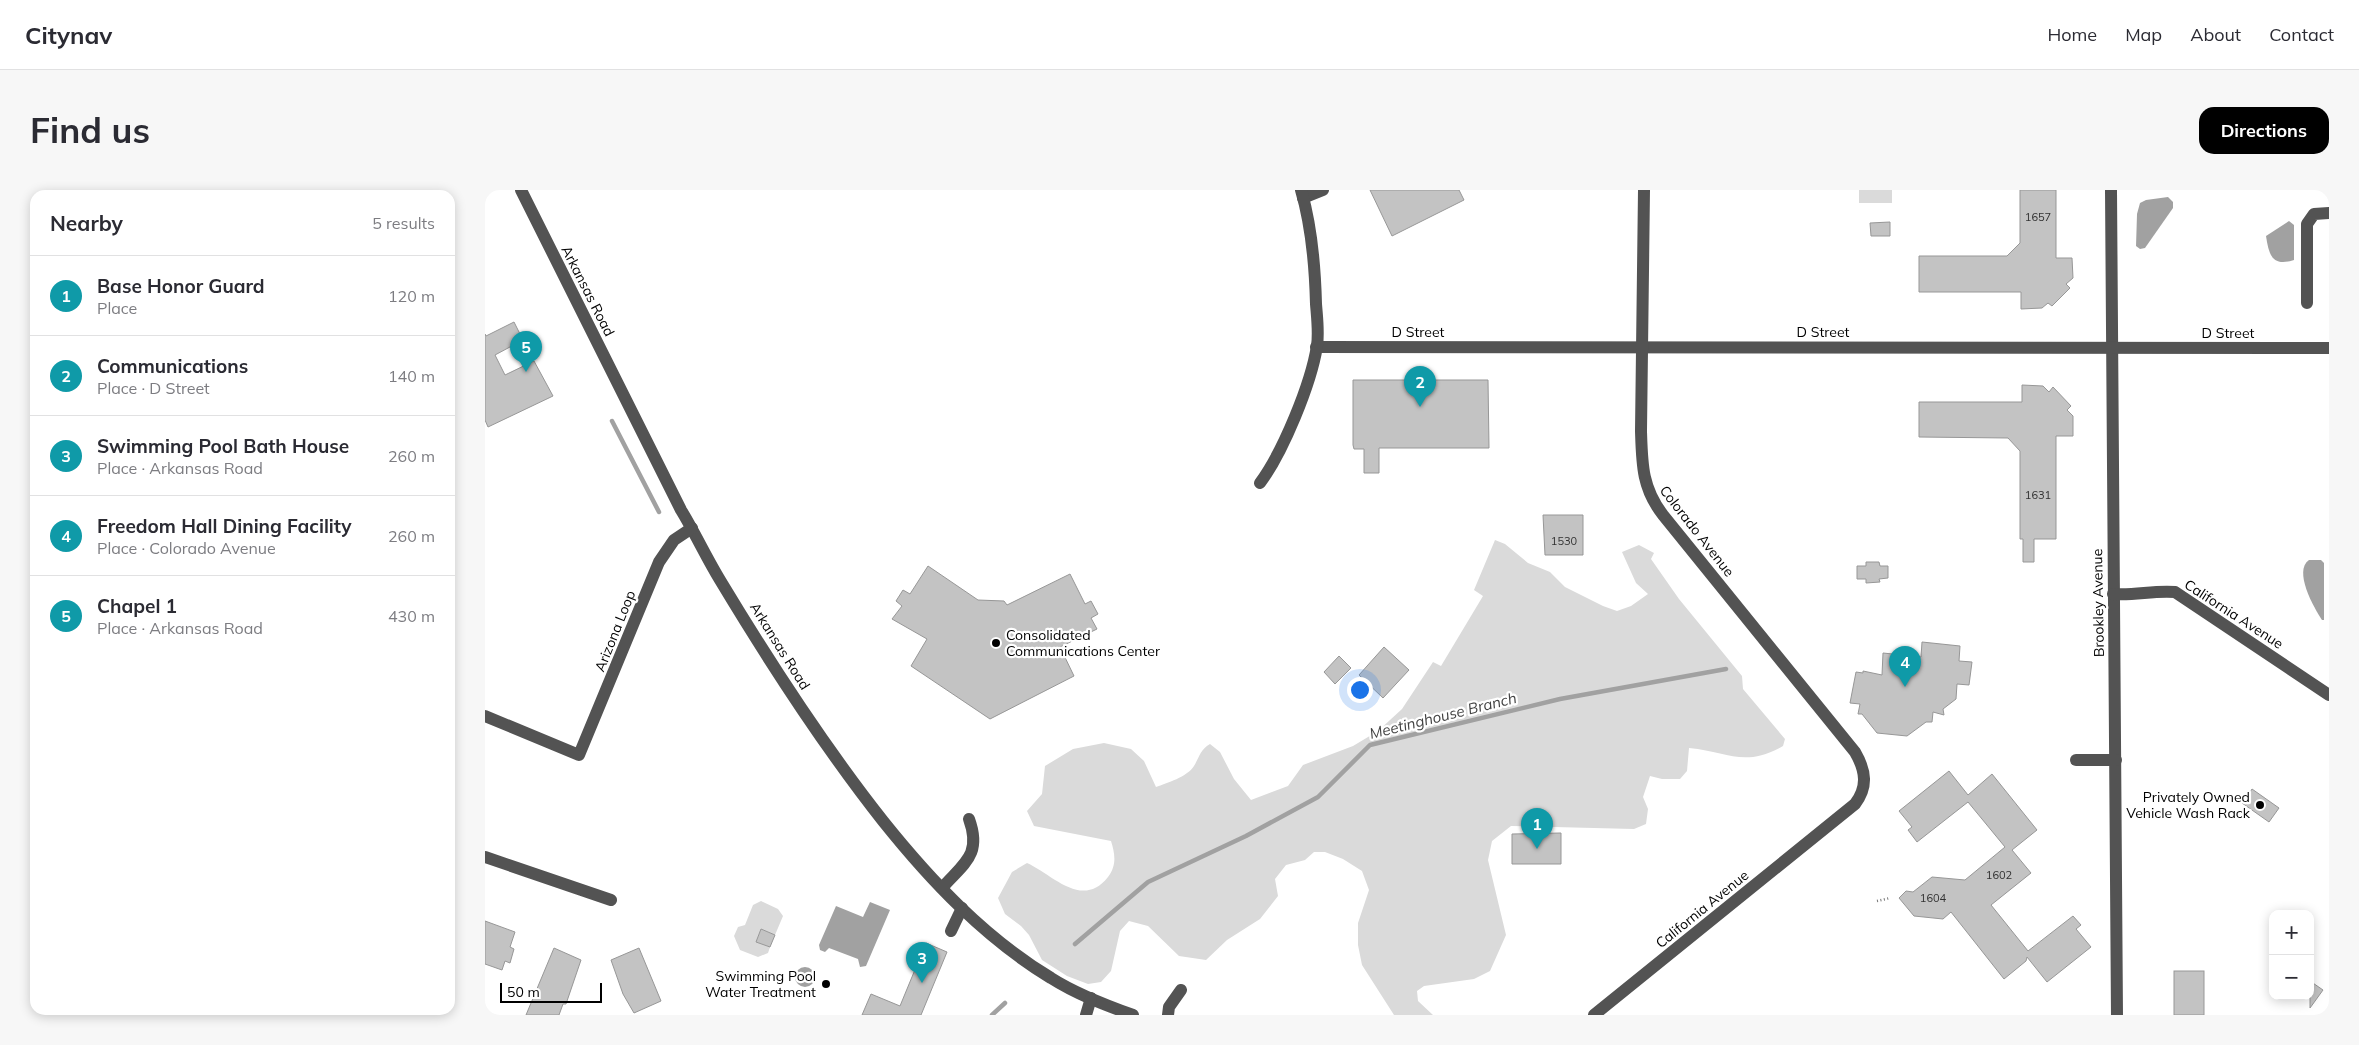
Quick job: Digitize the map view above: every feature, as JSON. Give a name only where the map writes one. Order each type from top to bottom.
[{"type":"street","name":"Arkansas Road","points":[[521,190],[692,528],[719,577],[811,723],[864,796],[941,888],[962,908],[1032,966],[1053,980],[1133,1015]]},
{"type":"street","points":[[1260,483],[1273,466],[1300,403],[1317,346],[1316,290],[1312,244],[1302,194],[1323,190]]},
{"type":"street","name":"Colorado Avenue","points":[[1644,190],[1641,431],[1642,463],[1649,494],[1653,502],[1855,752],[1863,767],[1865,784],[1858,800],[1827,827]]},
{"type":"street","name":"Brookley Avenue","points":[[2111,190],[2117,1015]]},
{"type":"street","points":[[2307,303],[2307,224],[2314,214],[2329,213]]},
{"type":"street","name":"D Street","points":[[1317,346],[2329,348]]},
{"type":"street","name":"Arizona Loop","points":[[485,716],[579,755],[661,557],[674,540],[692,528]]},
{"type":"street","name":"California Avenue","points":[[2113,594],[2129,596],[2160,590],[2175,592],[2329,694]]},
{"type":"street","points":[[2076,760],[2116,760]]},
{"type":"street","points":[[941,888],[972,855],[975,843],[969,819]]},
{"type":"street","name":"California Avenue","points":[[1595,1015],[1827,827]]},
{"type":"street","points":[[485,857],[611,900]]},
{"type":"street","points":[[951,931],[962,908]]},
{"type":"street","points":[[1168,1015],[1169,1007],[1181,990]]},
{"type":"street","points":[[1086,1015],[1091,998]]},
{"type":"path","points":[[1877,901],[1890,898]]},
{"type":"shaded area","points":[[1859,190],[1892,190],[1892,203],[1859,203]]},
{"type":"shaded area","points":[[2168,197],[2173,202],[2173,208],[2145,248],[2140,249],[2136,246],[2137,214],[2140,203],[2146,200]]},
{"type":"shaded area","points":[[2289,221],[2294,225],[2294,260],[2281,262],[2270,254],[2266,236]]},
{"type":"shaded area","points":[[1495,540],[1505,544],[1528,563],[1550,572],[1565,587],[1617,611],[1631,606],[1648,594],[1636,583],[1622,552],[1639,545],[1654,553],[1651,559],[1679,599],[1742,676],[1743,689],[1785,739],[1783,746],[1769,753],[1747,757],[1736,757],[1689,748],[1687,771],[1680,779],[1662,779],[1650,776],[1643,797],[1648,809],[1646,824],[1634,829],[1511,826],[1492,841],[1488,860],[1506,935],[1490,971],[1474,979],[1424,986],[1417,991],[1418,1001],[1433,1015],[1394,1015],[1362,965],[1358,945],[1358,923],[1369,890],[1362,871],[1343,859],[1325,852],[1314,852],[1305,860],[1286,865],[1275,879],[1278,896],[1260,919],[1227,940],[1206,960],[1179,956],[1148,926],[1129,921],[1120,931],[1111,971],[1101,982],[1088,984],[1067,976],[1042,960],[1029,935],[1021,926],[1005,914],[998,898],[1012,872],[1027,863],[1067,886],[1078,890],[1088,890],[1098,886],[1108,877],[1113,868],[1114,859],[1111,841],[1034,826],[1027,811],[1042,794],[1045,766],[1073,749],[1104,743],[1131,749],[1144,761],[1156,787],[1177,779],[1191,770],[1202,751],[1210,744],[1220,752],[1234,779],[1251,800],[1288,786],[1303,765],[1353,746],[1378,731],[1402,709],[1433,662],[1441,666],[1483,596],[1474,590]]},
{"type":"shaded area","points":[[2309,560],[2321,560],[2324,563],[2324,620],[2322,620],[2314,607],[2304,581],[2303,572]]},
{"type":"shaded area","points":[[761,901],[778,909],[783,916],[775,935],[761,929],[756,942],[770,947],[768,953],[758,957],[740,950],[734,936],[738,927],[745,925],[753,905]]},
{"type":"shaded area","points":[[870,902],[890,910],[866,966],[860,967],[858,959],[829,948],[825,952],[820,950],[819,945],[836,906],[863,917]]},
{"type":"shaded area","points":[[805,967],[812,970],[815,977],[812,984],[805,987],[798,984],[795,977],[798,970]]},
{"type":"building","points":[[1370,190],[1459,190],[1464,200],[1392,236]]},
{"type":"building","points":[[2020,190],[2056,190],[2056,258],[2072,258],[2073,278],[2066,284],[2070,288],[2052,306],[2048,303],[2042,308],[2021,309],[2021,292],[1919,292],[1919,256],[2007,256],[2020,243]]},
{"type":"building","points":[[1890,222],[1890,236],[1871,236],[1870,223]]},
{"type":"building","points":[[514,322],[523,340],[495,355],[505,375],[534,361],[553,396],[488,427],[485,420],[485,334],[486,336]]},
{"type":"building","points":[[1353,380],[1488,380],[1489,448],[1379,448],[1379,473],[1364,473],[1364,449],[1354,449],[1353,445]]},
{"type":"building","points":[[2022,385],[2043,386],[2049,392],[2053,387],[2071,406],[2067,410],[2073,416],[2073,436],[2056,436],[2056,539],[2034,539],[2034,562],[2023,562],[2023,539],[2020,539],[2020,451],[2008,438],[1919,437],[1919,402],[2022,402]]},
{"type":"building","points":[[1543,515],[1583,515],[1583,555],[1545,555]]},
{"type":"building","points":[[1866,562],[1879,562],[1880,566],[1888,566],[1888,578],[1879,579],[1880,582],[1866,583],[1866,579],[1857,579],[1857,566],[1866,566]]},
{"type":"building","name":"Consolidated Communications Center","points":[[928,566],[978,600],[1004,601],[1007,605],[1070,574],[1085,604],[1091,601],[1098,614],[1091,618],[1097,629],[1060,647],[1074,676],[990,719],[911,666],[927,639],[892,619],[902,606],[896,601],[903,590],[910,594]]},
{"type":"building","points":[[1922,642],[1960,646],[1959,661],[1972,662],[1969,685],[1957,684],[1956,699],[1943,709],[1944,715],[1933,712],[1932,722],[1926,722],[1907,736],[1877,733],[1862,714],[1858,714],[1860,704],[1850,703],[1856,672],[1863,673],[1863,671],[1882,675],[1883,653],[1921,657]]},
{"type":"building","points":[[1384,647],[1409,670],[1383,698],[1359,675]]},
{"type":"building","points":[[1339,656],[1351,668],[1335,684],[1324,672]]},
{"type":"building","points":[[1949,771],[1968,795],[1992,774],[2037,830],[2012,850],[2031,873],[1991,905],[2028,951],[2073,916],[2081,925],[2076,929],[2091,947],[2047,982],[2027,957],[2026,961],[2004,979],[1951,912],[1943,919],[1914,916],[1899,898],[1906,891],[1913,892],[1932,877],[1965,880],[2005,847],[1968,802],[1917,842],[1908,830],[1912,827],[1899,811]]},
{"type":"building","name":"Privately Owned Vehicle Wash Rack","points":[[2252,789],[2279,808],[2269,822],[2242,803]]},
{"type":"building","points":[[1561,833],[1561,864],[1512,864],[1512,834]]},
{"type":"building","points":[[485,921],[515,932],[510,947],[514,949],[510,963],[505,961],[502,970],[485,964]]},
{"type":"building","points":[[761,929],[775,935],[770,947],[756,942]]},
{"type":"building","points":[[926,943],[947,952],[921,1015],[862,1015],[871,994],[900,1006]]},
{"type":"building","points":[[554,948],[581,960],[566,1004],[563,1004],[559,1015],[526,1015]]},
{"type":"building","points":[[639,948],[661,1001],[634,1013],[623,994],[611,960]]},
{"type":"building","points":[[2174,971],[2204,971],[2204,1015],[2174,1015]]},
{"type":"building","points":[[2314,984],[2323,990],[2310,1008],[2310,1000],[2314,1000]]},
{"type":"waterway","points":[[612,421],[659,512]]},
{"type":"waterway","name":"Meetinghouse Branch","points":[[1075,944],[1148,882],[1246,836],[1318,797],[1370,745],[1560,699],[1726,669]]},
{"type":"waterway","name":"Meetinghouse Branch","points":[[992,1015],[1005,1003]]},
{"type":"place","name":"Chapel 1","points":[[526,372]]},
{"type":"place","name":"Communications","points":[[1420,407]]},
{"type":"place","name":"Consolidated Communications Center","points":[[996,643]]},
{"type":"place","name":"Freedom Hall Dining Facility","points":[[1905,687]]},
{"type":"place","name":"Privately Owned Vehicle Wash Rack","points":[[2260,805]]},
{"type":"place","name":"Base Honor Guard","points":[[1537,849]]},
{"type":"place","name":"Swimming Pool Bath House","points":[[922,983]]},
{"type":"place","name":"Swimming Pool Water Treatment","points":[[826,984]]}]
